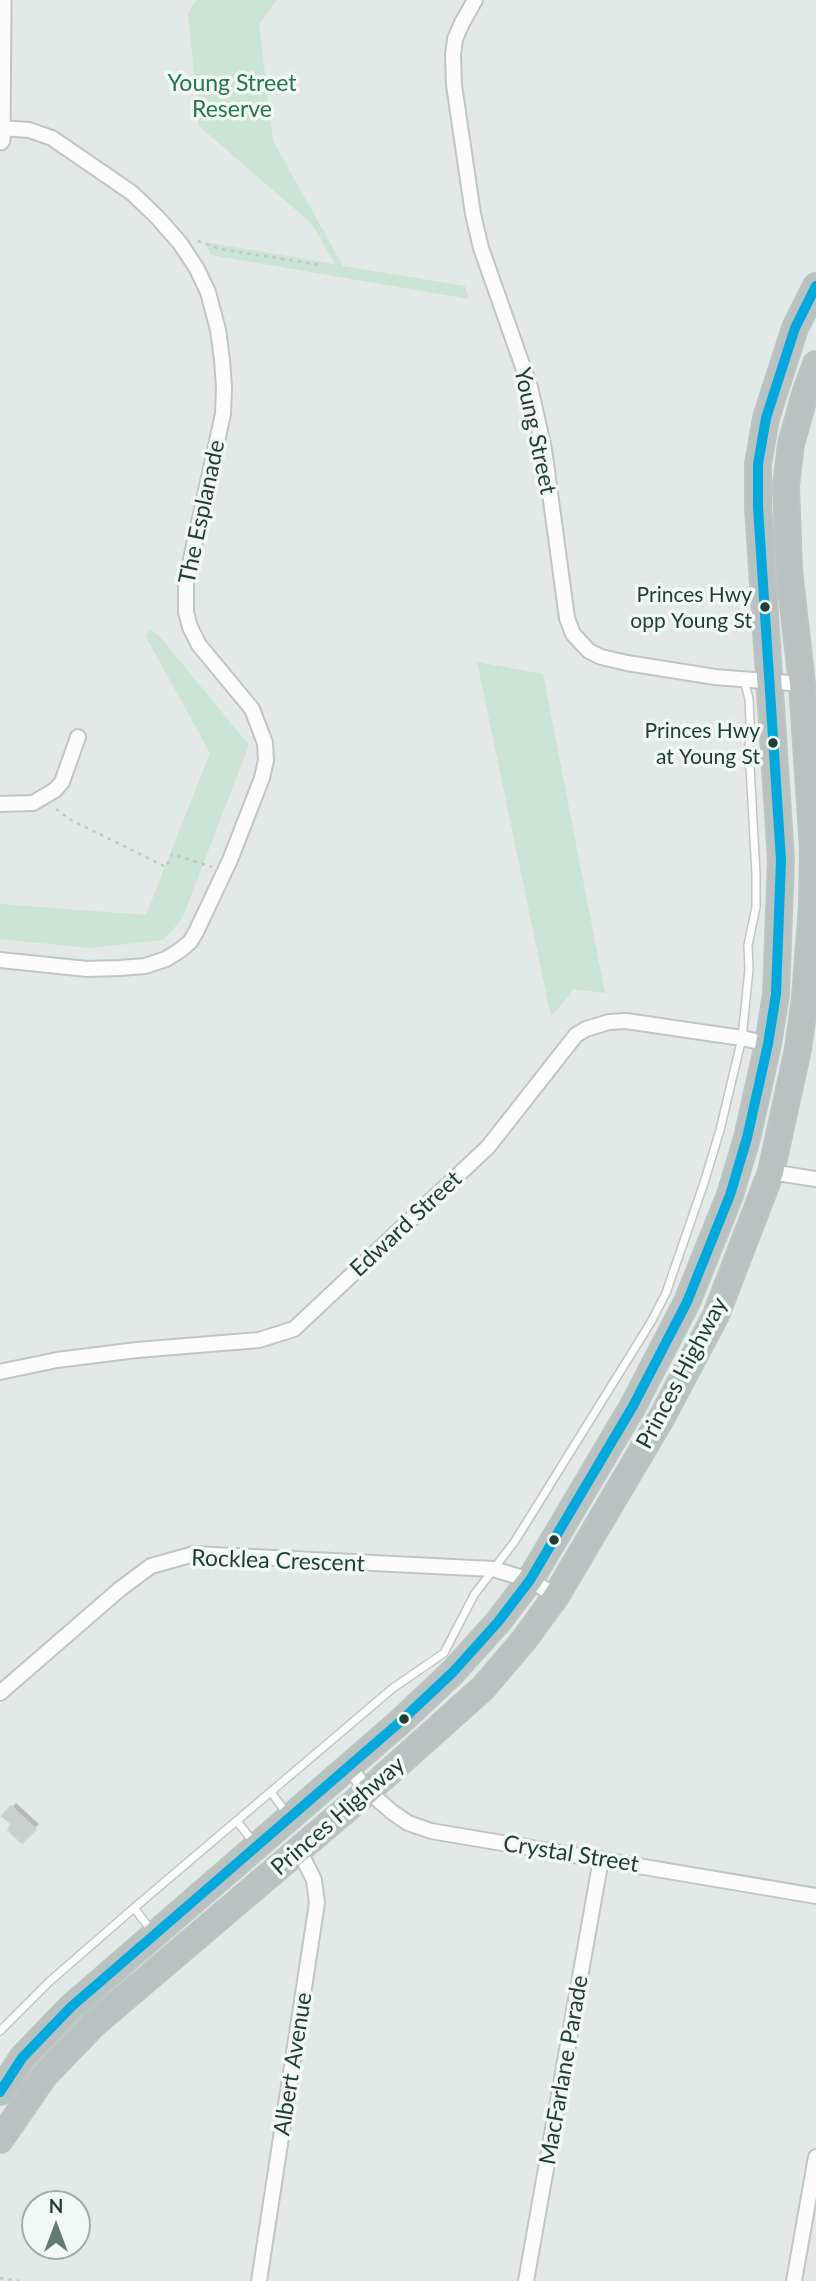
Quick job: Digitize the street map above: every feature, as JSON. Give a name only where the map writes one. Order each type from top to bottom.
[{"type":"highway","name":"Princes Highway","points":[[0,2092],[22,2058],[71,2007],[400,1723],[453,1672],[498,1622],[530,1580],[633,1406],[687,1302],[730,1195],[747,1138],[776,994],[780,901],[779,814],[758,507],[758,464],[770,405],[795,328],[816,286]]},
{"type":"highway","name":"Princes Highway","points":[[0,2140],[44,2076],[94,2024],[368,1791],[483,1688],[524,1640],[556,1596],[662,1417],[716,1315],[771,1172],[798,1049],[806,998],[814,905],[812,813],[802,684],[789,570],[786,485],[791,444],[816,364]]},
{"type":"street","points":[[0,140],[1,0]]},
{"type":"street","name":"Young Street","points":[[475,0],[455,39],[453,55],[454,85],[473,214],[481,247],[530,387],[544,449],[567,618],[573,634],[589,651],[601,657],[653,668],[744,681],[802,684]]},
{"type":"street","name":"The Esplanade","points":[[0,128],[29,130],[52,138],[132,193],[180,243],[208,292],[218,330],[222,360],[223,414],[186,582],[186,612],[199,645],[252,709],[265,743],[266,760],[262,778],[225,872],[190,942],[166,959],[145,966],[87,969],[0,960]]},
{"type":"street","points":[[0,804],[50,802],[62,782],[78,737]]},
{"type":"street","points":[[780,901],[814,905]]},
{"type":"street","name":"Edward Street","points":[[0,1373],[57,1360],[259,1340],[294,1329],[488,1147],[576,1035],[597,1025],[626,1021],[768,1044]]},
{"type":"street","points":[[771,1172],[816,1180]]},
{"type":"street","name":"Rocklea Crescent","points":[[0,1693],[150,1566],[194,1554],[493,1569],[530,1580],[556,1596]]},
{"type":"street","name":"Crystal Street","points":[[348,1766],[368,1791],[392,1812],[408,1823],[430,1831],[816,1896]]},
{"type":"street","name":"Albert Avenue","points":[[259,2281],[317,1903],[314,1880],[299,1850]]},
{"type":"street","name":"MacFarlane Parade","points":[[526,2281],[601,1859]]},
{"type":"street","points":[[794,2281],[816,2157]]},
{"type":"lane","points":[[0,2031],[50,1981],[134,1908],[393,1688],[443,1653],[474,1595],[515,1541],[651,1322],[666,1293],[720,1130],[742,1038],[749,969],[748,945],[756,907],[756,841],[749,748],[749,699],[744,681]]},
{"type":"lane","points":[[271,1792],[289,1817]]},
{"type":"lane","points":[[237,1821],[256,1846]]},
{"type":"lane","points":[[134,1908],[154,1934]]},
{"type":"path","points":[[220,249],[321,265]]},
{"type":"path","points":[[50,802],[71,820],[166,867],[172,854],[225,872]]},
{"type":"path","points":[[0,2277],[20,2281]]},
{"type":"green space","name":"Young Street Reserve","points":[[197,0],[277,0],[259,24],[273,141],[343,266],[465,286],[469,299],[211,255],[205,242],[335,264],[312,224],[199,126],[188,12]]},
{"type":"green space","points":[[150,629],[160,637],[249,745],[182,919],[163,940],[90,948],[0,939],[0,904],[146,915],[210,753],[146,637]]},
{"type":"green space","points":[[477,662],[543,674],[605,993],[574,989],[551,1017]]},
{"type":"building","points":[[11,1806],[36,1829],[22,1843],[8,1830],[12,1824],[2,1816]]},
{"type":"transit line","points":[[0,2092],[22,2058],[71,2007],[400,1722],[453,1672],[498,1622],[530,1580],[633,1406],[687,1302],[730,1195],[747,1138],[776,994],[781,860],[758,507],[758,464],[766,418],[795,328],[816,286]]},
{"type":"place","name":"Princes Hwy opp Young St","points":[[765,607]]},
{"type":"place","name":"Princes Hwy at Young St","points":[[773,743]]}]
